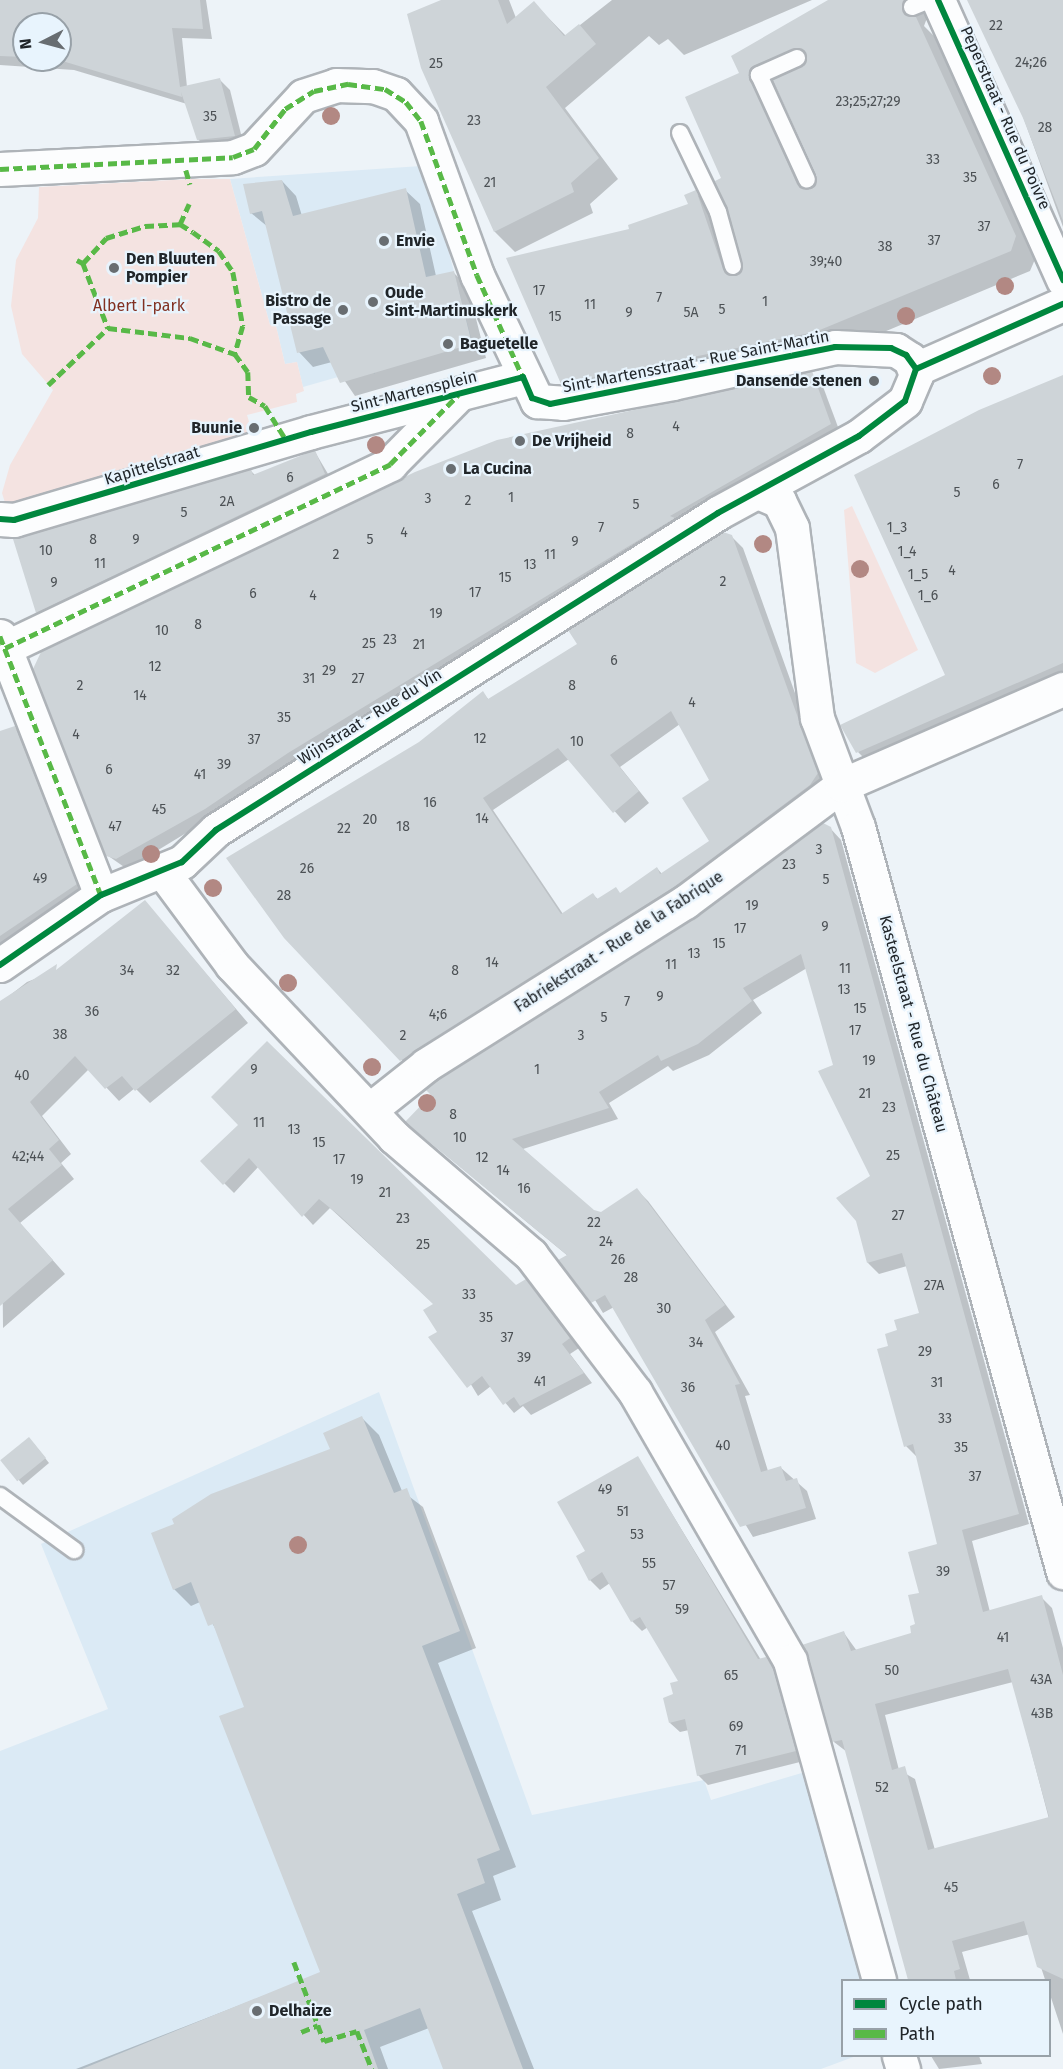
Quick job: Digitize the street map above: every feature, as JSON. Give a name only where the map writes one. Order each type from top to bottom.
[{"type":"street","name":"Peperstraat - Rue du Poivre","points":[[925,4],[1063,280]]},
{"type":"street","name":"Sint-Martensstraat - Rue Saint-Martin","points":[[0,169],[233,157],[254,149],[285,110],[314,91],[348,84],[385,89],[406,102],[421,121],[477,275],[532,398],[557,403],[758,357],[835,347],[885,347],[906,355],[916,369]]},
{"type":"street","points":[[916,369],[1063,304]]},
{"type":"street","name":"Wijnstraat - Rue du Vin","points":[[0,965],[101,895],[163,872],[216,830],[758,492],[896,409],[914,387],[916,369]]},
{"type":"street","name":"Sint-Martensplein","points":[[311,432],[523,377]]},
{"type":"street","name":"Sint-Martensplein","points":[[2,642],[44,631],[334,495],[390,464],[458,395]]},
{"type":"street","name":"Kapittelstraat","points":[[0,519],[95,498],[311,432]]},
{"type":"street","name":"Kasteelstraat - Rue du Château","points":[[758,492],[779,501],[792,528],[811,695],[858,826],[1063,1572]]},
{"type":"street","points":[[2,642],[101,895]]},
{"type":"street","name":"Fabriekstraat - Rue de la Fabrique","points":[[372,1108],[426,1065],[686,902],[842,785],[1063,689]]},
{"type":"street","points":[[163,872],[232,965],[372,1108],[394,1137],[531,1255],[635,1392],[790,1661],[879,1979]]},
{"type":"lane","points":[[925,4],[929,0]]},
{"type":"lane","points":[[797,58],[759,75],[807,180]]},
{"type":"lane","points":[[680,133],[718,212],[733,266]]},
{"type":"lane","points":[[0,1496],[6,1513],[74,1550]]},
{"type":"shaded area","name":"Oude Sint-Martinuskerk","points":[[421,166],[434,194],[471,338],[466,346],[374,369],[375,374],[369,370],[345,381],[338,377],[303,387],[297,362],[285,364],[276,326],[270,325],[230,179]]},
{"type":"shaded area","points":[[379,1392],[532,1815],[704,1780],[711,1800],[805,1772],[861,1979],[841,1979],[841,2057],[853,2057],[821,2069],[0,2069],[0,1751],[108,1709],[41,1544]]},
{"type":"green space","name":"Albert I-park","points":[[230,179],[270,325],[276,326],[285,364],[297,362],[304,391],[296,394],[297,402],[247,415],[253,435],[6,506],[2,493],[10,465],[53,390],[22,354],[11,306],[16,260],[38,218],[39,187]]},
{"type":"green space","points":[[852,506],[918,650],[875,673],[856,663],[844,510]]},
{"type":"building","points":[[0,0],[200,0],[203,29],[172,28],[180,87],[220,78],[235,136],[197,140],[181,92],[182,97],[72,64],[72,12],[12,12],[12,56],[0,56]]},
{"type":"building","points":[[441,0],[498,0],[507,24],[534,1],[564,36],[579,24],[596,44],[546,87],[599,158],[571,183],[574,192],[494,232],[421,68],[407,14]]},
{"type":"building","points":[[828,0],[904,0],[903,12],[916,17],[1016,236],[1011,251],[815,332],[561,384],[506,258],[629,229],[628,225],[688,204],[684,195],[696,190],[723,269],[731,276],[740,274],[743,263],[715,181],[721,178],[685,97],[739,73],[731,56]],"holes":[[[797,48],[806,53],[805,65],[773,80],[817,176],[816,186],[807,190],[797,184],[749,75],[755,65]]]},
{"type":"building","points":[[967,0],[1063,0],[1063,221],[1023,118]]},
{"type":"building","name":"Oude Sint-Martinuskerk","points":[[282,180],[293,216],[406,188],[426,277],[454,271],[472,344],[340,383],[323,347],[297,353],[262,211],[250,214],[243,184]]},
{"type":"building","points":[[812,371],[831,424],[670,516],[675,518],[288,753],[205,809],[116,859],[106,856],[33,669],[41,652],[415,472],[497,440]]},
{"type":"building","points":[[1063,375],[1063,663],[856,753],[840,725],[945,675],[854,475],[979,410]]},
{"type":"building","points":[[315,450],[325,474],[36,613],[13,539],[251,469],[253,475]]},
{"type":"building","points":[[723,532],[732,535],[818,773],[810,785],[674,887],[400,1061],[284,938],[226,858],[419,742],[483,691],[488,699],[577,644],[568,630]],"holes":[[[671,711],[709,780],[682,798],[709,841],[660,874],[657,867],[620,893],[616,887],[597,899],[593,893],[561,914],[483,798],[558,748],[613,813],[639,791],[610,755]]]},
{"type":"building","points":[[15,726],[77,884],[0,936],[0,731]]},
{"type":"building","points":[[823,823],[831,827],[1019,1514],[962,1530],[983,1612],[1042,1595],[1063,1675],[1063,1979],[1037,1967],[1024,1921],[952,1941],[960,1969],[954,1971],[956,1979],[908,1979],[842,1740],[832,1742],[802,1645],[844,1631],[851,1651],[911,1633],[910,1626],[915,1624],[908,1595],[919,1593],[908,1552],[937,1544],[913,1444],[904,1447],[877,1349],[888,1346],[885,1334],[897,1330],[894,1320],[919,1313],[902,1253],[867,1263],[856,1221],[836,1198],[870,1176],[818,1071],[833,1065],[801,954],[743,988],[752,1001],[698,1044],[661,1061],[658,1055],[599,1092],[609,1108],[512,1139],[594,1210],[601,1212],[637,1188],[725,1305],[705,1320],[740,1384],[735,1385],[761,1472],[781,1466],[786,1481],[797,1478],[806,1508],[740,1527],[605,1295],[591,1303],[558,1260],[567,1255],[405,1122],[431,1095],[425,1089],[695,918]],"holes":[[[1008,1669],[1049,1817],[928,1850],[905,1766],[892,1770],[875,1704]]]},
{"type":"building","points":[[145,900],[236,1009],[135,1091],[122,1076],[105,1089],[75,1056],[30,1102],[59,1140],[49,1149],[62,1165],[8,1209],[53,1260],[0,1306],[0,1001],[57,964],[56,970]]},
{"type":"building","points":[[267,1041],[516,1285],[526,1279],[570,1338],[562,1344],[584,1373],[520,1406],[514,1397],[503,1405],[482,1376],[467,1388],[428,1337],[437,1332],[423,1310],[433,1304],[340,1216],[319,1199],[302,1217],[249,1158],[223,1185],[200,1161],[238,1125],[211,1097]]},
{"type":"building","points":[[362,1416],[394,1493],[407,1488],[460,1631],[422,1646],[500,1850],[477,1859],[485,1883],[457,1894],[523,2069],[443,2069],[420,2008],[364,2030],[378,2069],[82,2069],[320,1972],[219,1716],[244,1707],[213,1624],[208,1626],[191,1582],[173,1590],[151,1533],[174,1524],[172,1519],[211,1494],[330,1449],[323,1433]]},
{"type":"building","points":[[29,1437],[46,1458],[17,1481],[0,1460]]},
{"type":"building","points":[[638,1456],[758,1659],[766,1657],[773,1668],[796,1751],[697,1776],[685,1719],[669,1723],[663,1698],[673,1694],[670,1683],[678,1681],[640,1617],[631,1622],[602,1572],[589,1581],[576,1556],[585,1551],[557,1502]]},
{"type":"marked path","points":[[0,169],[233,157],[254,149],[285,109],[314,91],[348,84],[385,89],[406,102],[421,121],[477,275],[525,382]]},
{"type":"marked path","points":[[186,170],[190,184]]},
{"type":"marked path","points":[[180,224],[189,204]]},
{"type":"marked path","points":[[83,263],[106,238],[145,226],[180,224],[219,251],[233,272],[243,326],[235,354]]},
{"type":"marked path","points":[[77,260],[83,263],[108,328],[190,338],[235,354],[248,372],[249,397],[265,406],[286,439]]},
{"type":"marked path","points":[[48,385],[108,328]]},
{"type":"marked path","points":[[5,648],[390,464],[458,395]]},
{"type":"marked path","points":[[0,636],[101,895]]},
{"type":"marked path","points":[[294,1962],[324,2041],[357,2031],[372,2069]]},
{"type":"marked path","points":[[301,2032],[318,2025]]},
{"type":"cycle path","points":[[938,0],[1063,280]]},
{"type":"cycle path","points":[[916,369],[1063,304]]},
{"type":"cycle path","points":[[0,519],[14,520],[311,432],[523,377],[532,398],[550,404],[835,347],[891,348],[906,355],[916,369],[905,401],[859,436],[718,513],[216,830],[182,862],[101,895],[0,965]]},
{"type":"place","name":"Envie","points":[[384,241]]},
{"type":"place","name":"Den Bluuten Pompier","points":[[114,268]]},
{"type":"place","name":"Oude Sint-Martinuskerk","points":[[373,302]]},
{"type":"place","name":"Bistro de Passage","points":[[343,310]]},
{"type":"place","name":"Baguetelle","points":[[448,344]]},
{"type":"place","name":"Dansende stenen","points":[[874,381]]},
{"type":"place","name":"Buunie","points":[[254,428]]},
{"type":"place","name":"De Vrijheid","points":[[520,441]]},
{"type":"place","name":"La Cucina","points":[[451,469]]},
{"type":"place","name":"Delhaize","points":[[257,2011]]}]
